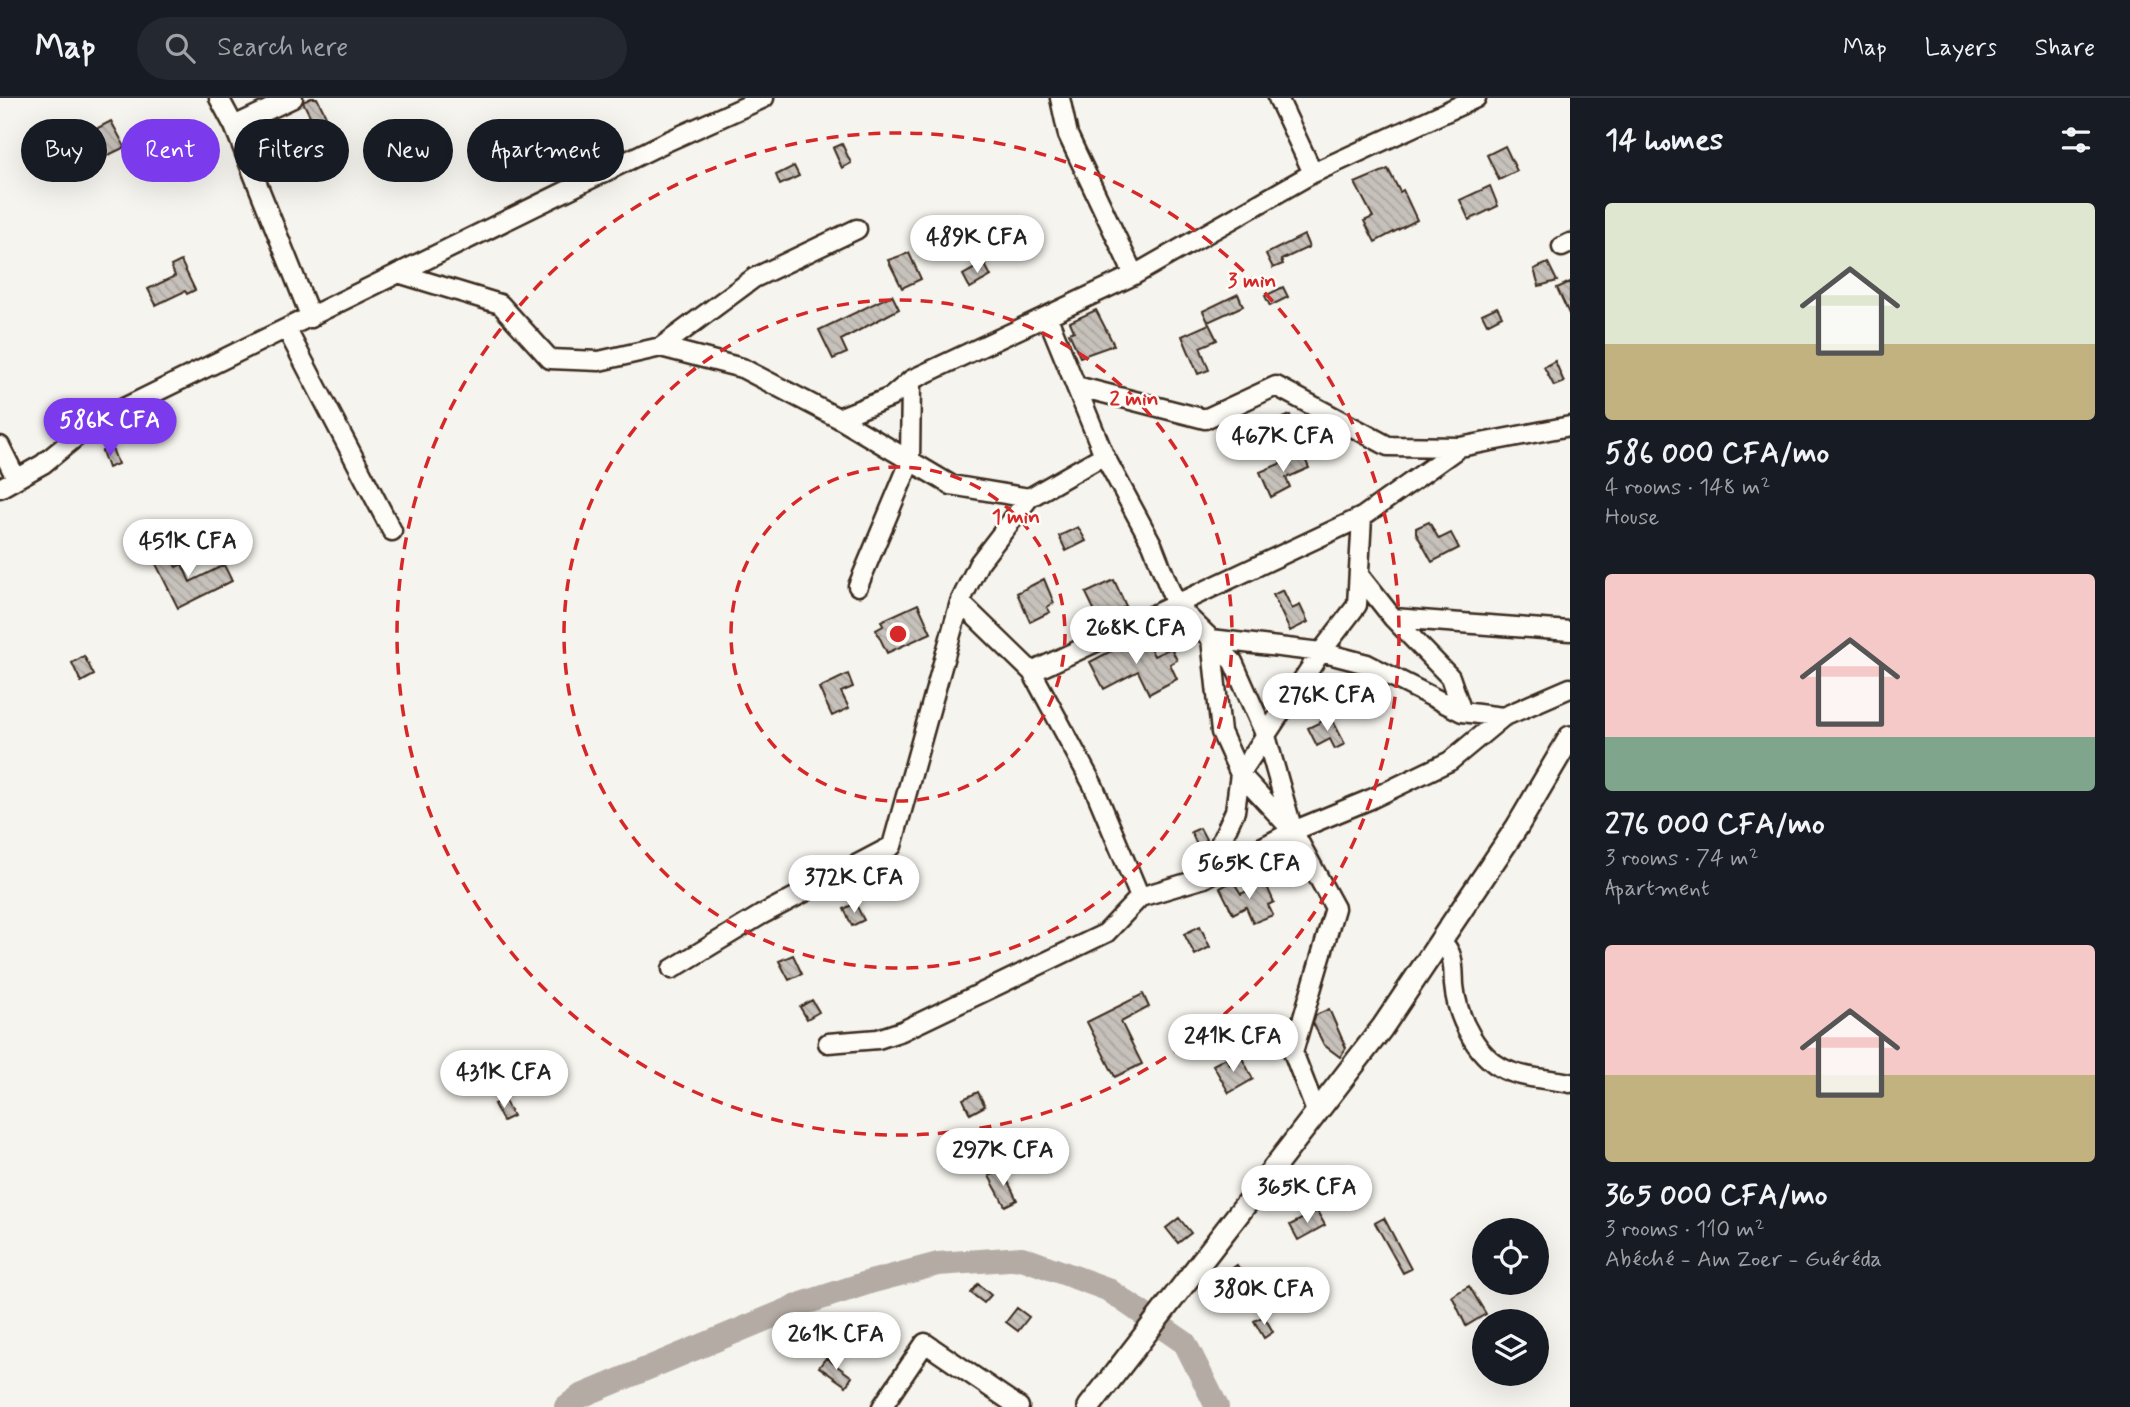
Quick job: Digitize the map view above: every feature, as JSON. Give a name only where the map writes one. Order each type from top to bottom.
[{"type":"main road","points":[[1089,1407],[1317,1114],[1441,941],[1517,827],[1570,737]]},
{"type":"street","points":[[219,98],[234,126]]},
{"type":"street","points":[[249,119],[293,98]]},
{"type":"street","points":[[0,488],[43,464],[93,423],[666,142],[764,98]]},
{"type":"street","points":[[1060,98],[1068,135],[1134,275]]},
{"type":"street","points":[[1278,98],[1313,173]]},
{"type":"street","points":[[838,418],[891,397],[911,380],[1048,318],[1134,275],[1313,173],[1476,98]]},
{"type":"street","points":[[256,182],[311,318]]},
{"type":"street","points":[[401,274],[500,304],[550,359],[600,361],[661,347],[754,278],[857,229]]},
{"type":"street","points":[[1048,318],[1104,455],[1152,544],[1176,605],[1233,662],[1266,736],[1293,831],[1335,908],[1293,1052],[1317,1114]]},
{"type":"street","points":[[287,330],[393,531]]},
{"type":"street","points":[[661,347],[742,368],[838,418],[951,485],[1029,498]]},
{"type":"street","points":[[858,586],[910,462],[911,380]]},
{"type":"street","points":[[1076,386],[1205,419],[1276,386],[1388,446],[1460,447],[1570,426]]},
{"type":"street","points":[[0,446],[16,478]]},
{"type":"street","points":[[1032,672],[1362,517],[1460,447]]},
{"type":"street","points":[[672,968],[761,915],[892,846],[960,602],[979,563],[1029,498],[1104,455]]},
{"type":"street","points":[[1204,878],[1235,811],[1240,774],[1321,652],[1357,605],[1362,517]]},
{"type":"street","points":[[1359,575],[1393,618],[1450,677],[1462,712]]},
{"type":"street","points":[[960,602],[1032,672],[1093,785],[1140,897]]},
{"type":"street","points":[[1393,618],[1570,631]]},
{"type":"street","points":[[1211,639],[1321,652],[1367,664],[1462,712],[1503,717]]},
{"type":"street","points":[[1211,639],[1221,732],[1240,774],[1293,831]]},
{"type":"street","points":[[828,1043],[878,1038],[902,1031],[1106,933],[1140,897],[1204,878],[1293,831],[1371,799],[1450,761],[1503,717],[1570,688]]},
{"type":"street","points":[[1441,941],[1453,958],[1456,1001],[1463,1019],[1483,1052],[1510,1072],[1570,1083]]},
{"type":"street","points":[[882,1407],[925,1343],[1019,1407]]},
{"type":"building","points":[[317,98],[327,118],[312,119],[303,102]]},
{"type":"building","points":[[111,121],[121,140],[121,149],[107,156],[107,123]]},
{"type":"building","points":[[842,144],[851,163],[842,168],[833,148]]},
{"type":"building","points":[[1505,146],[1517,171],[1499,180],[1487,155]]},
{"type":"building","points":[[794,166],[799,176],[780,185],[776,175]]},
{"type":"building","points":[[1388,169],[1400,192],[1403,190],[1417,220],[1375,242],[1364,221],[1373,217],[1355,183]]},
{"type":"building","points":[[1490,186],[1498,206],[1469,220],[1460,200]]},
{"type":"building","points":[[1304,235],[1309,247],[1281,260],[1283,264],[1273,268],[1266,254]]},
{"type":"building","points":[[909,253],[921,279],[902,288],[888,260]]},
{"type":"building","points":[[181,261],[195,290],[187,294],[185,291],[156,305],[148,289],[175,276],[171,266]]},
{"type":"building","points":[[984,263],[991,276],[970,288],[963,275]]},
{"type":"building","points":[[1548,263],[1557,281],[1539,286],[1534,269]]},
{"type":"building","points":[[1570,282],[1570,316],[1557,288]]},
{"type":"building","points":[[1283,287],[1288,297],[1270,306],[1265,296]]},
{"type":"building","points":[[1238,294],[1243,306],[1208,322],[1203,311]]},
{"type":"building","points":[[892,295],[899,309],[841,340],[847,353],[833,359],[819,330]]},
{"type":"building","points":[[1497,307],[1502,316],[1487,324],[1482,314]]},
{"type":"building","points":[[1096,310],[1114,345],[1080,357],[1069,333],[1074,331],[1070,322]]},
{"type":"building","points":[[1209,324],[1217,340],[1200,347],[1209,370],[1198,374],[1182,336]]},
{"type":"building","points":[[1555,361],[1564,382],[1554,386],[1544,367]]},
{"type":"building","points":[[1290,415],[1296,432],[1273,441],[1266,425]]},
{"type":"building","points":[[112,448],[118,464],[108,468],[102,451]]},
{"type":"building","points":[[1303,454],[1309,468],[1286,478],[1290,487],[1271,497],[1260,472]]},
{"type":"building","points":[[1429,522],[1439,539],[1451,533],[1459,548],[1432,562],[1416,533],[1416,528]]},
{"type":"building","points":[[1078,527],[1086,541],[1066,551],[1059,536]]},
{"type":"building","points":[[165,546],[176,567],[182,564],[190,582],[224,565],[232,581],[178,608],[151,554]]},
{"type":"building","points":[[1044,579],[1054,603],[1047,607],[1050,612],[1030,622],[1017,593]]},
{"type":"building","points":[[1114,580],[1126,606],[1099,620],[1086,593]]},
{"type":"building","points":[[1283,590],[1292,609],[1300,605],[1308,622],[1290,631],[1273,595]]},
{"type":"building","points":[[918,604],[931,633],[887,653],[876,630],[883,626],[881,621]]},
{"type":"building","points":[[1130,641],[1135,650],[1148,643],[1154,656],[1171,648],[1177,660],[1170,664],[1177,679],[1149,694],[1138,671],[1104,689],[1090,662]]},
{"type":"building","points":[[84,656],[94,675],[81,682],[72,663]]},
{"type":"building","points":[[848,674],[853,687],[841,692],[849,708],[832,716],[819,688]]},
{"type":"building","points":[[1331,717],[1345,744],[1335,749],[1330,739],[1317,746],[1308,728]]},
{"type":"building","points":[[1200,828],[1208,843],[1202,856],[1191,832]]},
{"type":"building","points":[[1284,857],[1289,869],[1267,878],[1262,866]]},
{"type":"building","points":[[1233,881],[1241,894],[1265,882],[1274,902],[1268,905],[1273,915],[1253,923],[1246,907],[1233,914],[1220,888]]},
{"type":"building","points":[[855,903],[864,920],[852,926],[844,909]]},
{"type":"building","points":[[1200,926],[1210,947],[1195,955],[1184,934]]},
{"type":"building","points":[[793,955],[802,974],[789,980],[779,961]]},
{"type":"building","points":[[1143,994],[1149,1007],[1121,1022],[1142,1064],[1115,1077],[1087,1022]]},
{"type":"building","points":[[812,1000],[819,1012],[807,1019],[800,1007]]},
{"type":"building","points":[[1329,1009],[1346,1048],[1340,1057],[1324,1045],[1313,1023],[1316,1015]]},
{"type":"building","points":[[1226,1058],[1230,1065],[1242,1058],[1253,1079],[1229,1093],[1213,1065]]},
{"type":"building","points":[[978,1092],[985,1106],[970,1114],[963,1099]]},
{"type":"building","points":[[504,1099],[513,1116],[503,1121],[494,1104]]},
{"type":"building","points":[[1002,1169],[1017,1200],[1005,1206],[989,1176]]},
{"type":"building","points":[[1317,1211],[1325,1225],[1298,1240],[1290,1225]]},
{"type":"building","points":[[1179,1218],[1191,1233],[1178,1243],[1166,1228]]},
{"type":"building","points":[[1384,1218],[1411,1269],[1403,1273],[1375,1223]]},
{"type":"building","points":[[1237,1265],[1246,1278],[1232,1287],[1224,1274]]},
{"type":"building","points":[[978,1284],[991,1295],[984,1303],[971,1293]]},
{"type":"building","points":[[1469,1286],[1472,1295],[1483,1309],[1472,1309],[1472,1322],[1466,1326],[1452,1296]]},
{"type":"building","points":[[1017,1308],[1029,1317],[1018,1331],[1006,1322]]},
{"type":"building","points":[[1264,1316],[1273,1332],[1264,1338],[1254,1321]]},
{"type":"building","points":[[826,1358],[852,1377],[846,1386],[819,1367]]},
{"type":"waterway","points":[[566,1407],[581,1396],[802,1304],[938,1264],[1022,1258],[1107,1289],[1185,1343],[1217,1407]]}]
